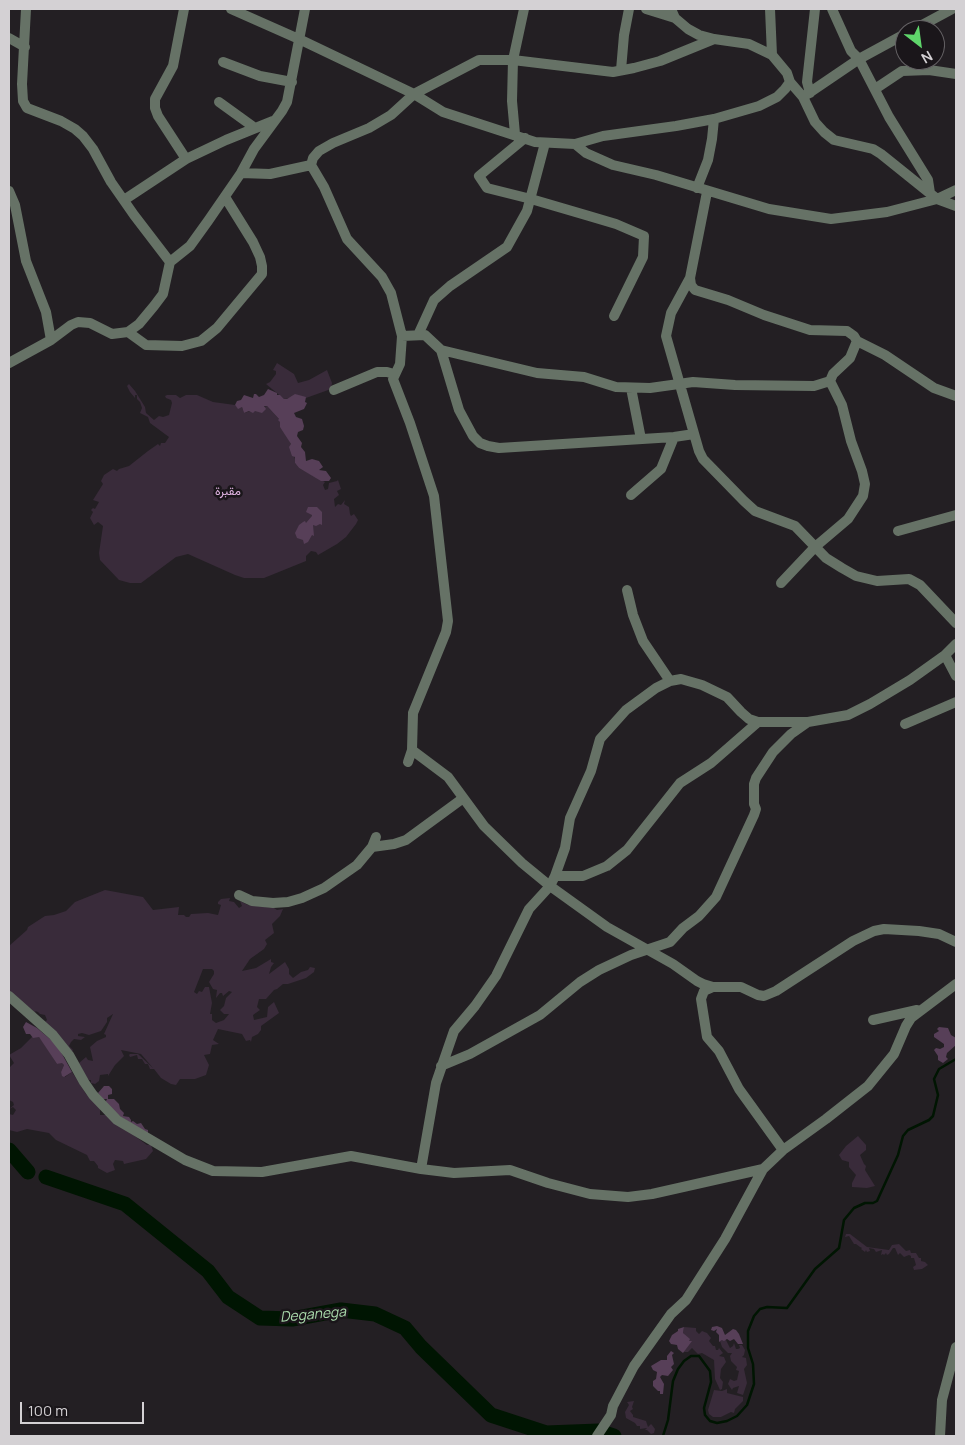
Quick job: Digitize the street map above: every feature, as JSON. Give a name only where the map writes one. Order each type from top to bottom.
[{"type":"street","points":[[26,9],[22,84],[23,102],[27,108],[62,121],[75,129],[93,149],[111,182],[170,262]]},
{"type":"street","points":[[184,9],[173,66],[155,99],[155,108],[158,116],[186,160]]},
{"type":"street","points":[[232,9],[414,94],[443,112],[535,142],[575,144],[603,136],[714,119],[759,106],[786,90],[790,82],[788,73],[772,55],[750,44],[699,35],[688,30],[673,13],[646,9]]},
{"type":"street","points":[[9,363],[52,340],[70,325],[78,322],[90,323],[112,334],[128,332],[139,324],[163,294],[170,262],[190,246],[225,197],[254,149],[287,102],[306,9]]},
{"type":"street","points":[[515,134],[512,100],[514,60],[524,9]]},
{"type":"street","points":[[621,70],[624,35],[629,9]]},
{"type":"street","points":[[770,9],[772,55]]},
{"type":"street","points":[[815,9],[807,95],[816,122],[834,140],[873,149],[934,196],[956,206]]},
{"type":"street","points":[[832,9],[851,51],[859,60],[889,117],[928,180],[934,196]]},
{"type":"street","points":[[933,20],[955,9]]},
{"type":"street","points":[[9,38],[25,47]]},
{"type":"street","points":[[408,762],[412,750],[413,713],[446,632],[448,620],[434,496],[410,423],[394,384],[394,374],[400,364],[402,336],[391,293],[382,277],[346,239],[324,187],[312,165],[313,158],[319,151],[333,143],[369,128],[391,115],[414,94],[479,60],[514,60],[605,71],[621,70],[660,60],[714,39]]},
{"type":"street","points":[[807,95],[859,60],[895,40]]},
{"type":"street","points":[[223,62],[260,76],[292,82]]},
{"type":"street","points":[[875,90],[902,71],[929,70],[956,74]]},
{"type":"street","points":[[790,82],[807,95]]},
{"type":"street","points":[[219,102],[255,128]]},
{"type":"street","points":[[714,119],[690,278],[691,285],[695,290],[810,330],[847,331],[857,341],[885,354],[934,388],[956,396]]},
{"type":"street","points":[[124,200],[186,160],[226,140],[274,121]]},
{"type":"street","points":[[525,138],[478,176],[487,188],[616,224],[644,236],[643,257],[614,316]]},
{"type":"street","points":[[418,335],[434,300],[450,286],[506,247],[522,221],[531,199],[545,143]]},
{"type":"street","points":[[575,144],[586,153],[613,165],[656,175],[769,209],[831,219],[887,212],[956,190]]},
{"type":"street","points":[[241,173],[270,174],[312,165]]},
{"type":"street","points":[[9,191],[15,205],[26,261],[46,312],[52,340]]},
{"type":"street","points":[[128,332],[146,345],[182,346],[201,341],[217,328],[262,274],[260,257],[253,242],[225,197]]},
{"type":"street","points":[[690,278],[671,313],[666,336],[699,451],[703,459],[755,511],[795,526],[826,558],[856,576],[877,581],[909,579],[920,585],[956,623]]},
{"type":"street","points":[[402,336],[427,336],[441,350],[459,410],[473,436],[480,443],[488,446],[499,448],[674,437],[694,434]]},
{"type":"street","points":[[441,350],[537,373],[584,377],[616,387],[650,388],[693,382],[736,385],[814,386],[830,381],[833,374],[850,358],[857,341]]},
{"type":"street","points":[[334,390],[378,372],[394,374]]},
{"type":"street","points":[[781,583],[815,547],[848,519],[863,496],[865,484],[842,405],[830,381]]},
{"type":"street","points":[[631,388],[641,439]]},
{"type":"street","points":[[631,496],[660,469],[674,437]]},
{"type":"street","points":[[898,531],[956,515]]},
{"type":"street","points":[[627,590],[642,641],[670,681]]},
{"type":"street","points":[[421,1169],[436,1082],[454,1031],[475,1006],[496,976],[529,909],[550,886],[565,848],[570,818],[591,771],[600,738],[626,710],[656,688],[670,681],[681,679],[702,685],[727,697],[749,719],[758,722],[808,722],[848,716],[910,680],[945,655],[956,644]]},
{"type":"street","points":[[945,655],[956,676]]},
{"type":"street","points":[[904,724],[956,702]]},
{"type":"street","points":[[555,876],[583,876],[607,866],[627,850],[680,783],[711,763],[758,722]]},
{"type":"street","points":[[441,1066],[470,1054],[540,1015],[580,982],[599,970],[631,954],[670,942],[676,938],[683,928],[700,916],[716,897],[756,809],[754,792],[756,778],[773,752],[791,734],[808,722]]},
{"type":"street","points":[[412,750],[448,777],[462,799],[497,840],[550,886],[607,927],[673,964],[694,980],[713,987],[741,987],[764,996],[832,954],[874,931],[884,929],[939,934],[956,942]]},
{"type":"street","points":[[239,895],[252,901],[273,903],[288,902],[302,898],[324,888],[357,865],[374,842],[394,844],[406,840],[462,799]]},
{"type":"street","points":[[694,980],[701,998],[707,1037],[719,1051],[739,1089],[783,1150]]},
{"type":"street","points":[[597,1436],[611,1415],[613,1406],[634,1366],[672,1314],[686,1300],[725,1239],[762,1169],[783,1150],[868,1086],[894,1054],[911,1018],[956,984]]},
{"type":"street","points":[[701,998],[704,991],[713,987]]},
{"type":"street","points":[[9,996],[53,1036],[69,1055],[84,1082],[117,1120],[184,1160],[213,1171],[262,1172],[351,1156],[454,1173],[510,1170],[548,1183],[590,1194],[628,1197],[652,1194],[762,1169]]},
{"type":"street","points":[[873,1020],[909,1013],[923,1008]]},
{"type":"street","points":[[940,1436],[942,1400],[956,1347]]},
{"type":"green space","points":[[277,363],[294,374],[298,383],[309,380],[327,370],[332,383],[331,389],[306,398],[284,399],[266,384],[276,374],[276,371],[273,370]]},
{"type":"green space","name":"مقبرة","points":[[129,384],[135,391],[145,407],[146,413],[154,420],[159,416],[169,415],[172,403],[171,400],[166,398],[165,396],[167,395],[176,395],[180,398],[186,395],[197,395],[213,402],[235,405],[238,408],[242,407],[244,413],[267,406],[279,419],[291,444],[295,463],[299,468],[325,482],[323,485],[325,490],[328,489],[329,483],[338,480],[341,489],[337,491],[339,495],[334,499],[335,507],[338,504],[341,505],[345,500],[344,504],[349,507],[351,516],[354,514],[358,520],[356,524],[346,537],[337,544],[318,555],[316,552],[311,551],[306,556],[306,561],[264,578],[244,578],[188,554],[176,557],[141,583],[119,580],[100,560],[99,553],[103,526],[98,522],[94,525],[90,518],[93,512],[91,510],[95,509],[99,502],[93,500],[103,484],[101,481],[104,475],[113,469],[117,471],[129,466],[158,444],[160,446],[161,443],[165,443],[169,437],[150,423],[148,417],[140,413],[142,408],[140,402],[137,399],[137,395],[135,395],[135,398],[130,392],[127,386]]},
{"type":"green space","points":[[105,890],[143,897],[153,910],[179,907],[178,915],[186,917],[189,917],[191,914],[208,913],[218,915],[221,905],[218,902],[221,899],[230,898],[229,901],[234,902],[239,908],[242,906],[240,901],[248,905],[277,910],[283,909],[280,916],[272,924],[274,933],[265,940],[267,944],[264,949],[250,959],[242,971],[256,968],[271,959],[271,962],[274,963],[269,974],[285,962],[289,969],[289,974],[293,978],[310,967],[315,968],[314,972],[306,978],[283,984],[266,999],[259,999],[257,1007],[260,1010],[253,1015],[254,1020],[267,1017],[268,1007],[274,1002],[279,1013],[261,1026],[261,1030],[252,1037],[251,1042],[250,1040],[246,1041],[242,1034],[218,1029],[213,1040],[219,1044],[212,1045],[210,1054],[204,1055],[209,1065],[206,1075],[195,1079],[180,1079],[176,1085],[171,1084],[161,1078],[154,1069],[150,1069],[148,1064],[145,1064],[142,1059],[138,1059],[137,1055],[130,1057],[129,1055],[138,1054],[153,1068],[141,1054],[121,1050],[124,1056],[108,1076],[108,1074],[100,1075],[99,1081],[95,1084],[91,1083],[91,1080],[88,1080],[79,1063],[86,1057],[88,1060],[93,1061],[90,1047],[106,1037],[104,1034],[113,1014],[107,1018],[107,1022],[101,1031],[89,1035],[78,1034],[78,1036],[85,1037],[81,1040],[74,1039],[71,1042],[69,1046],[73,1050],[72,1052],[45,1022],[47,1020],[45,1015],[35,1011],[36,1013],[9,992],[9,946],[28,927],[45,916],[66,911],[75,902]],"holes":[[[203,969],[212,969],[214,974],[209,982],[213,989],[217,990],[216,998],[220,993],[223,996],[229,991],[232,992],[226,998],[224,1006],[220,1010],[224,1014],[229,1014],[224,1020],[216,1023],[212,1020],[212,1014],[210,1014],[212,1003],[209,987],[205,987],[202,992],[199,991],[197,994],[194,992]]]},
{"type":"green space","points":[[32,1037],[39,1037],[57,1064],[62,1062],[64,1065],[61,1072],[65,1077],[72,1072],[86,1094],[101,1108],[100,1115],[106,1115],[147,1145],[151,1145],[153,1151],[146,1159],[124,1164],[123,1161],[115,1160],[113,1164],[115,1170],[107,1173],[98,1168],[94,1161],[90,1161],[87,1155],[56,1140],[49,1133],[27,1129],[17,1132],[9,1130],[9,1114],[13,1115],[16,1110],[13,1107],[9,1109],[14,1105],[9,1100],[9,1068],[14,1063],[9,1055],[21,1048]]},
{"type":"green space","points":[[858,1136],[866,1145],[866,1150],[860,1155],[866,1166],[865,1170],[875,1186],[867,1188],[852,1187],[856,1175],[849,1167],[849,1162],[842,1160],[839,1155]]},
{"type":"green space","points":[[846,1234],[850,1234],[867,1247],[889,1250],[892,1245],[899,1244],[906,1251],[910,1250],[911,1253],[916,1253],[921,1258],[921,1261],[928,1265],[922,1269],[914,1270],[913,1267],[916,1265],[914,1258],[911,1258],[909,1255],[904,1257],[900,1253],[898,1255],[895,1248],[887,1255],[886,1253],[881,1255],[882,1250],[876,1252],[874,1249],[869,1248],[870,1251],[867,1252],[866,1250],[865,1252],[854,1244],[849,1236],[845,1237]]},
{"type":"green space","points":[[684,1327],[696,1328],[699,1334],[702,1331],[707,1333],[711,1338],[709,1341],[715,1346],[716,1350],[719,1348],[723,1353],[719,1356],[724,1357],[726,1362],[721,1369],[722,1389],[720,1390],[715,1379],[714,1360],[702,1353],[698,1354],[692,1348],[688,1352],[684,1352],[689,1341],[683,1333]]},
{"type":"green space","points":[[726,1340],[730,1348],[734,1343],[736,1349],[740,1348],[739,1345],[742,1345],[745,1350],[742,1357],[746,1358],[747,1365],[744,1369],[747,1383],[743,1395],[737,1393],[739,1386],[732,1390],[728,1384],[730,1379],[737,1380],[739,1371],[736,1370],[737,1367],[731,1361],[730,1356],[732,1353],[728,1353],[722,1347],[720,1341]]},
{"type":"green space","points":[[727,1389],[727,1393],[743,1397],[743,1401],[735,1409],[734,1413],[731,1412],[721,1417],[713,1417],[709,1414],[708,1410],[714,1390],[722,1391]]},
{"type":"green space","points":[[634,1401],[633,1409],[630,1411],[633,1417],[646,1421],[648,1427],[651,1424],[655,1429],[654,1433],[651,1434],[645,1430],[647,1428],[640,1429],[640,1426],[626,1418],[625,1412],[629,1405],[627,1402]]},
{"type":"shaded area","points":[[268,389],[284,399],[295,394],[306,397],[305,402],[307,403],[304,409],[294,413],[296,417],[302,419],[304,426],[297,436],[302,443],[301,447],[305,452],[306,461],[312,459],[319,461],[323,467],[319,470],[326,471],[331,478],[329,481],[321,481],[299,468],[289,447],[291,444],[280,427],[279,419],[267,406],[264,406],[266,409],[262,413],[249,411],[244,413],[242,407],[238,409],[235,405],[244,395],[253,398],[254,394],[256,394],[259,397],[264,395]]},
{"type":"shaded area","points":[[308,507],[317,507],[322,512],[322,525],[313,525],[314,536],[312,535],[308,542],[304,544],[303,540],[297,538],[295,533],[299,525],[305,521],[306,523],[312,516],[306,512]]},
{"type":"shaded area","points":[[26,1022],[37,1028],[57,1045],[72,1072],[64,1077],[62,1076],[61,1072],[64,1065],[62,1063],[57,1064],[39,1037],[33,1038],[30,1034],[26,1034],[23,1027]]},
{"type":"shaded area","points":[[939,1027],[948,1028],[951,1035],[956,1038],[956,1045],[947,1053],[946,1057],[948,1059],[943,1063],[938,1060],[934,1050],[944,1047],[944,1044],[934,1037],[934,1034],[939,1031],[937,1029]]},
{"type":"shaded area","points":[[104,1086],[109,1086],[112,1089],[112,1094],[108,1095],[108,1099],[114,1099],[119,1104],[120,1109],[124,1113],[123,1116],[129,1117],[131,1122],[141,1123],[148,1130],[148,1134],[121,1117],[105,1103],[107,1099],[103,1099],[98,1093]]},
{"type":"shaded area","points":[[684,1327],[683,1333],[690,1339],[689,1341],[692,1341],[683,1353],[678,1349],[677,1345],[671,1344],[669,1341],[678,1329]]},
{"type":"shaded area","points":[[712,1327],[722,1328],[725,1335],[733,1329],[736,1330],[743,1344],[738,1344],[734,1339],[719,1342],[717,1329],[711,1330]]},
{"type":"shaded area","points":[[671,1351],[674,1353],[672,1355],[674,1364],[671,1367],[673,1370],[668,1376],[662,1375],[660,1377],[664,1384],[663,1394],[660,1394],[660,1391],[653,1386],[657,1372],[651,1366],[661,1360],[667,1360],[667,1356]]},
{"type":"waterway","points":[[663,1436],[668,1420],[673,1381],[678,1369],[691,1356],[699,1356],[710,1371],[711,1382],[704,1408],[705,1415],[710,1421],[717,1423],[727,1421],[737,1416],[747,1405],[754,1384],[753,1364],[748,1348],[748,1331],[754,1316],[760,1309],[767,1307],[787,1308],[815,1269],[839,1248],[844,1220],[854,1208],[865,1203],[877,1201],[898,1155],[903,1136],[908,1130],[929,1120],[933,1116],[938,1095],[934,1079],[939,1069],[956,1059]]},
{"type":"waterway","name":"Deganega","points":[[9,1150],[28,1172]]},
{"type":"waterway","name":"Deganega","points":[[46,1177],[125,1204],[208,1271],[228,1297],[260,1318],[292,1319],[341,1310],[375,1314],[405,1328],[421,1347],[491,1415],[546,1433],[599,1431],[614,1436]]}]
